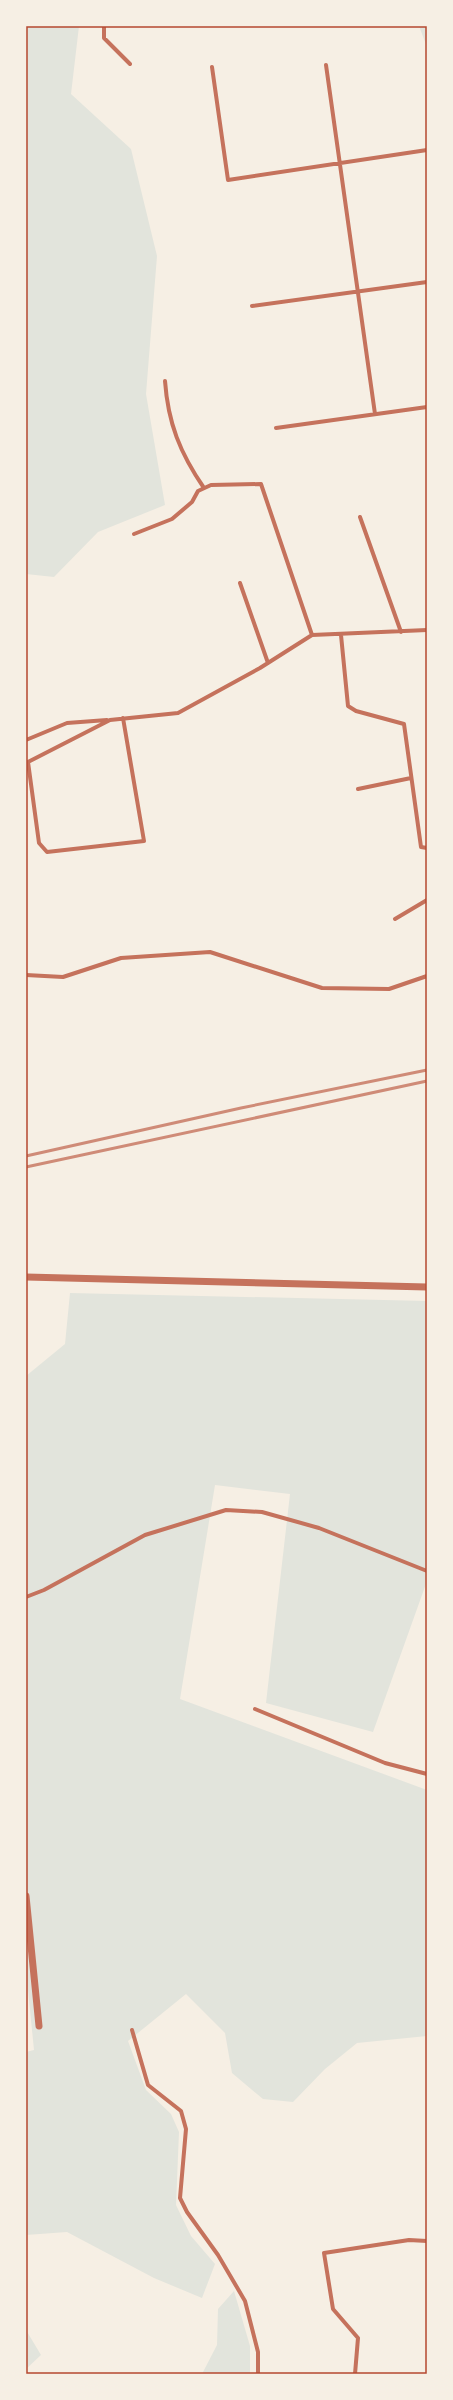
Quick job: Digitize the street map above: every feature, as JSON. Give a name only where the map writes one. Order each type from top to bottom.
[{"type":"street","points":[[104,26],[104,38],[130,64]]},
{"type":"street","points":[[326,65],[375,414]]},
{"type":"street","points":[[212,67],[228,180],[427,150]]},
{"type":"street","points":[[252,306],[427,282]]},
{"type":"street","points":[[165,381],[167,409],[185,461],[204,488]]},
{"type":"street","points":[[276,428],[427,407]]},
{"type":"street","points":[[134,534],[172,519],[192,502],[198,491],[211,485],[261,484],[312,635]]},
{"type":"street","points":[[360,517],[401,632]]},
{"type":"street","points":[[240,583],[268,663]]},
{"type":"street","points":[[26,740],[66,723],[178,713],[268,663],[312,635],[341,635],[427,630]]},
{"type":"street","points":[[341,635],[348,706],[356,711],[404,724],[420,847],[427,848]]},
{"type":"street","points":[[110,720],[27,763],[38,843],[47,852],[144,840],[123,718]]},
{"type":"street","points":[[358,789],[411,778]]},
{"type":"street","points":[[395,919],[427,900]]},
{"type":"street","points":[[26,975],[63,977],[121,958],[210,952],[322,988],[389,989],[427,976]]},
{"type":"street","points":[[26,1277],[427,1287]]},
{"type":"street","points":[[26,1597],[44,1590],[145,1535],[226,1510],[262,1512],[319,1528],[427,1571]]},
{"type":"street","points":[[256,1709],[386,1763],[427,1774]]},
{"type":"street","points":[[26,1896],[39,2026]]},
{"type":"street","points":[[132,2030],[148,2085],[181,2111],[186,2129],[180,2198],[187,2212],[218,2254],[245,2301],[258,2352],[258,2374]]},
{"type":"street","points":[[355,2374],[358,2338],[333,2309],[324,2253],[408,2240],[427,2241]]},
{"type":"shaded area","points":[[26,26],[79,26],[71,94],[131,149],[157,256],[146,394],[165,505],[98,532],[54,577],[26,574]]},
{"type":"shaded area","points":[[419,26],[427,26],[427,47]]},
{"type":"shaded area","points":[[70,1293],[427,1301],[427,1581],[373,1732],[266,1703],[290,1494],[215,1485],[180,1699],[427,1790],[427,2036],[357,2043],[325,2069],[293,2102],[263,2099],[232,2073],[225,2033],[186,1994],[128,2041],[146,2090],[171,2114],[179,2132],[176,2205],[191,2236],[215,2264],[202,2298],[154,2278],[67,2232],[26,2235],[26,2052],[34,2050],[26,1970],[26,1376],[65,1344]]},
{"type":"shaded area","points":[[234,2291],[250,2346],[250,2374],[202,2374],[217,2345],[218,2309]]},
{"type":"shaded area","points":[[26,2330],[41,2355],[26,2369]]},
{"type":"railway","points":[[26,1156],[241,1108],[427,1070]]},
{"type":"railway","points":[[26,1167],[427,1081]]}]
